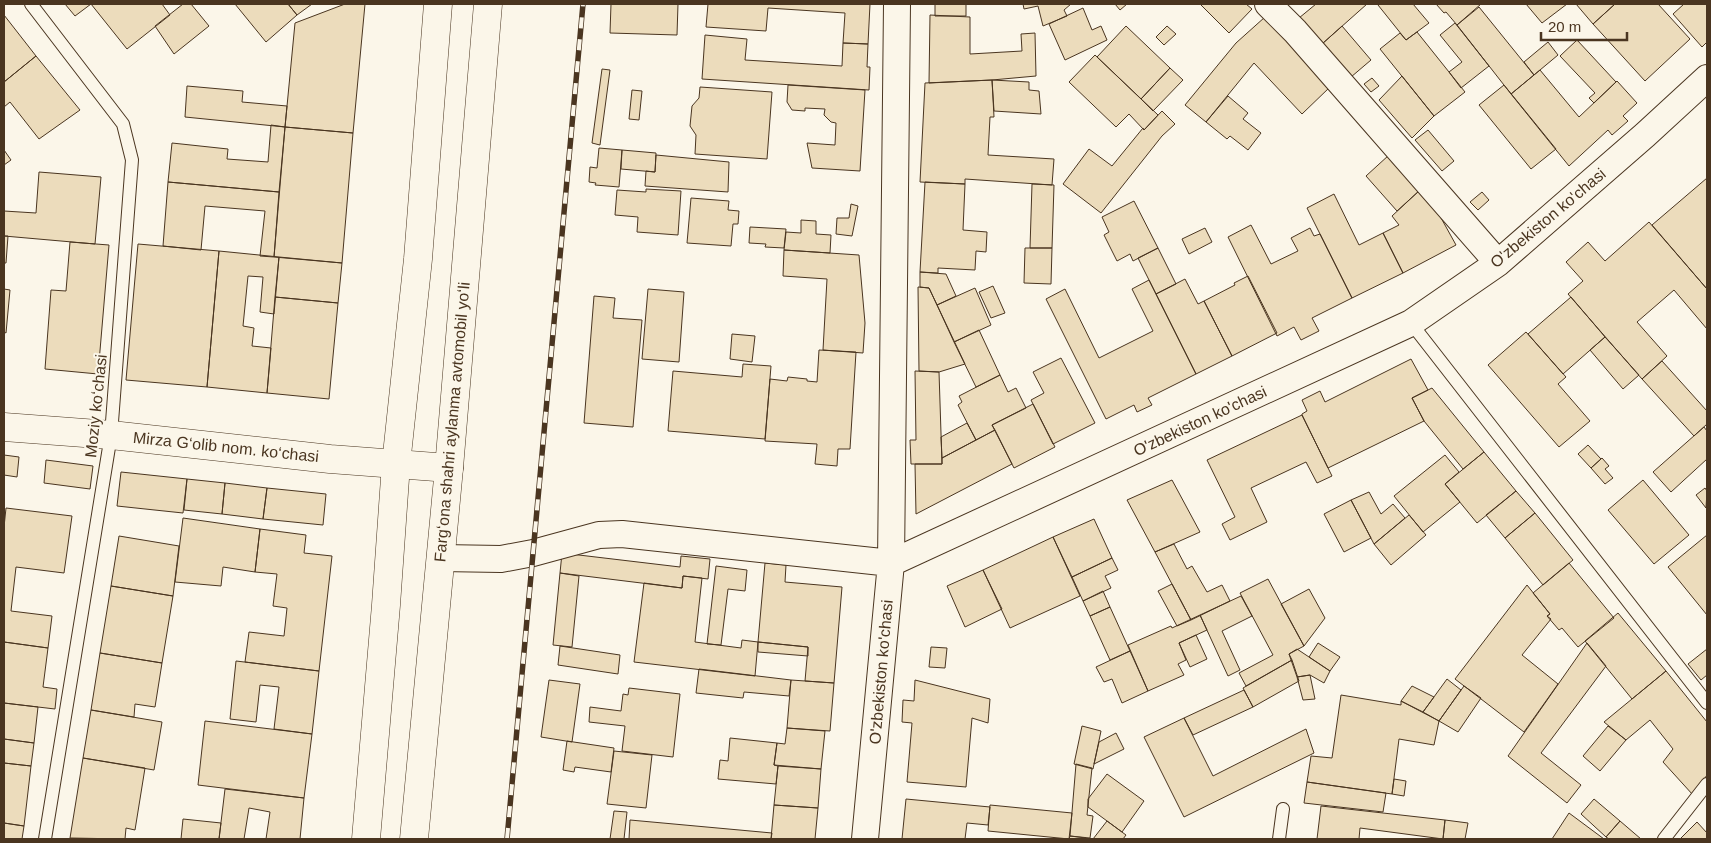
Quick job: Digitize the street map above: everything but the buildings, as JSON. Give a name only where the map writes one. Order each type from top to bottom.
[{"type":"main road","points":[[366,839],[396,464],[418,259],[438,4]]},
{"type":"main road","name":"Fargʻona shahri aylanma avtomobil yoʻli","points":[[414,839],[449,468],[488,4]]},
{"type":"main road","name":"Mirza G‘olib nom. ko‘chasi","points":[[4,427],[112,435],[330,459],[449,468]]},
{"type":"street","points":[[441,558],[501,559],[533,554],[600,536],[622,534],[891,563],[897,4]]},
{"type":"street","points":[[1268,4],[1295,31],[1498,263]]},
{"type":"street","name":"O'zbekiston ko'chasi","points":[[865,839],[891,563],[1411,323],[1498,263],[1645,136],[1707,78]]},
{"type":"lane","name":"Moziy koʻchasi","points":[[31,4],[123,124],[132,160],[112,435],[44,839]]},
{"type":"lane","points":[[1411,323],[1707,703]]},
{"type":"lane","points":[[1664,839],[1707,784]]},
{"type":"lane","points":[[1279,839],[1282,809]]},
{"type":"railway","points":[[507,839],[583,4]]}]
